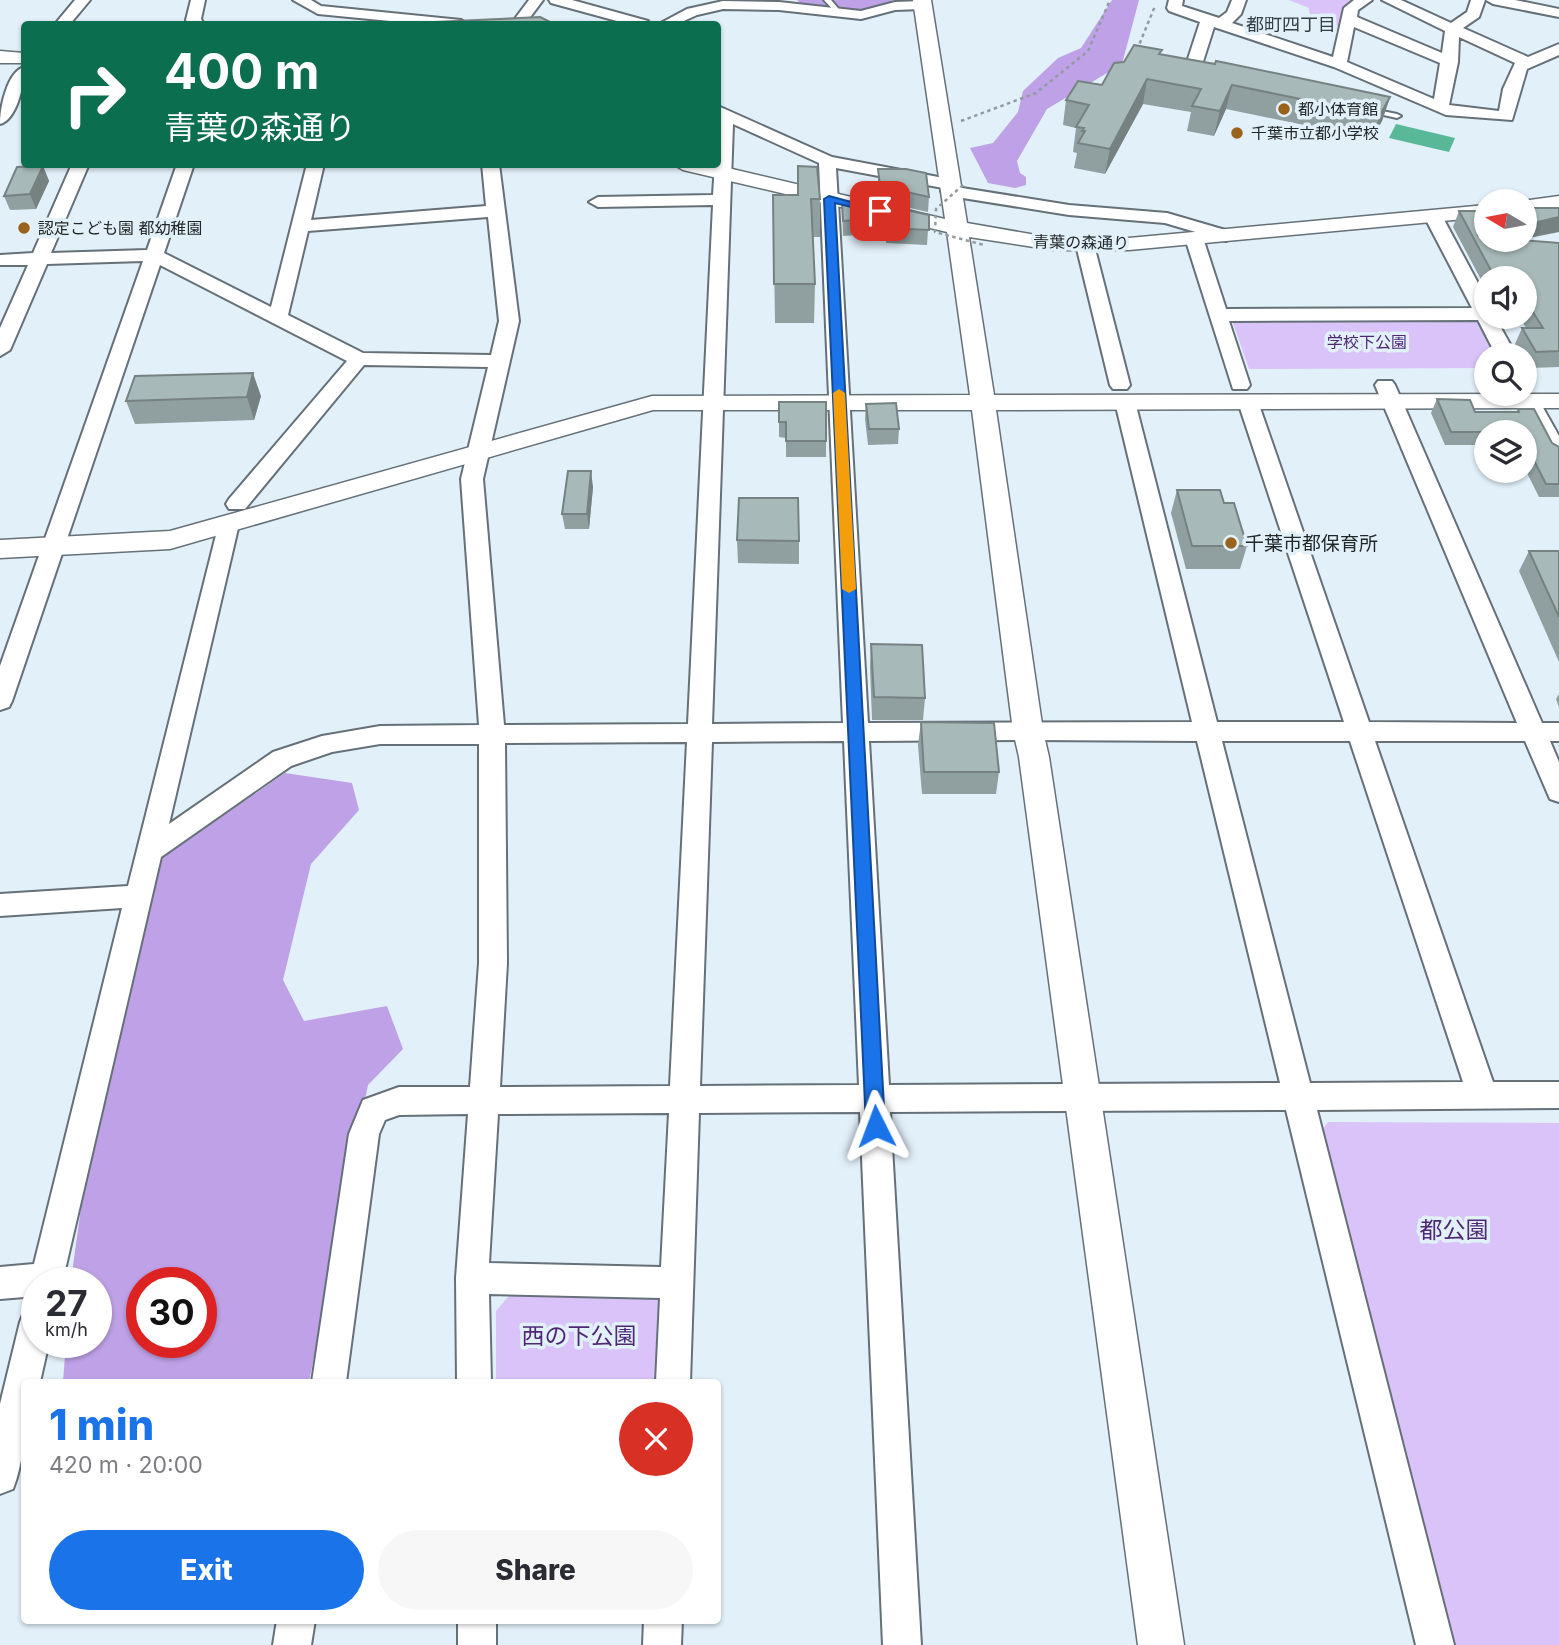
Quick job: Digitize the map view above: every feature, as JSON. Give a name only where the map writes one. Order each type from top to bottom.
[{"type":"street","points":[[65,21],[83,0]]},
{"type":"street","points":[[194,21],[198,0]]},
{"type":"street","points":[[300,0],[318,10],[352,19],[396,21]]},
{"type":"street","points":[[352,19],[366,0]]},
{"type":"street","points":[[520,21],[536,0]]},
{"type":"street","points":[[560,0],[633,21]]},
{"type":"street","points":[[1233,82],[1191,74],[1214,22],[1234,14],[1239,0]]},
{"type":"street","points":[[1339,64],[1351,8],[1365,0]]},
{"type":"street","points":[[1389,0],[1526,62]]},
{"type":"street","points":[[1453,28],[1474,14],[1478,0]]},
{"type":"street","points":[[1493,0],[1559,13]]},
{"type":"street","points":[[672,21],[704,4],[779,6],[862,15],[895,6],[922,3],[940,126],[954,187],[956,228],[1084,1097],[1161,1645]]},
{"type":"street","points":[[1175,4],[1214,22],[1339,64],[1452,111],[1506,117],[1511,89],[1520,66],[1559,49]]},
{"type":"street","points":[[1349,19],[1450,62]]},
{"type":"street","points":[[1441,107],[1450,62],[1453,28]]},
{"type":"street","points":[[0,57],[21,58]]},
{"type":"street","points":[[0,119],[21,78]]},
{"type":"street","points":[[1360,101],[1388,86]]},
{"type":"street","points":[[673,1379],[723,174],[721,113],[827,161],[1069,211],[1167,218],[1226,236]]},
{"type":"street","points":[[827,161],[902,1645]]},
{"type":"street","points":[[0,350],[79,168]]},
{"type":"street","points":[[0,701],[185,168]]},
{"type":"street","points":[[278,317],[315,168]]},
{"type":"street","points":[[474,1379],[472,1278],[494,963],[492,734],[472,479],[509,321],[491,168]]},
{"type":"street","name":"青葉の森通り","points":[[699,168],[956,228],[1014,239],[1086,245],[1226,236],[1474,212]]},
{"type":"street","points":[[598,202],[722,200]]},
{"type":"street","points":[[1537,207],[1556,208]]},
{"type":"street","points":[[301,226],[496,211]]},
{"type":"street","points":[[1433,216],[1474,295]]},
{"type":"street","points":[[1194,238],[1482,1095]]},
{"type":"street","points":[[1086,245],[1436,1645]]},
{"type":"street","points":[[0,260],[153,255],[359,359],[500,360]]},
{"type":"street","points":[[1218,315],[1474,316]]},
{"type":"street","points":[[49,1267],[233,514],[359,359]]},
{"type":"street","points":[[1537,390],[1559,384]]},
{"type":"street","points":[[1389,393],[1474,385]]},
{"type":"street","points":[[1389,393],[1559,792]]},
{"type":"street","points":[[0,531],[57,537],[170,540],[233,514],[480,444],[652,403],[713,395],[1474,393]]},
{"type":"street","points":[[1537,396],[1559,401]]},
{"type":"street","points":[[1534,406],[1559,455]]},
{"type":"street","points":[[0,549],[57,537]]},
{"type":"street","points":[[149,852],[282,759],[331,743],[380,735],[1028,731],[1559,732]]},
{"type":"street","points":[[0,905],[138,896]]},
{"type":"street","points":[[329,1379],[364,1134],[374,1110],[399,1101],[1559,1095]]},
{"type":"street","points":[[472,1278],[677,1283]]},
{"type":"street","points":[[0,1283],[21,1282]]},
{"type":"street","points":[[23,1379],[28,1358]]},
{"type":"street","points":[[0,1476],[21,1389]]},
{"type":"street","points":[[292,1645],[295,1624]]},
{"type":"street","points":[[477,1624],[477,1645]]},
{"type":"street","points":[[662,1645],[663,1624]]},
{"type":"lane","points":[[827,0],[840,13]]},
{"type":"lane","points":[[1360,101],[1396,116]]},
{"type":"path","points":[[940,126],[1036,93],[1088,51],[1110,0]]},
{"type":"path","points":[[1136,52],[1156,3],[1175,4]]},
{"type":"path","points":[[954,187],[936,209],[935,232],[984,245]]},
{"type":"green space","points":[[1289,0],[1359,0],[1347,5],[1341,27],[1310,19],[1309,8]]},
{"type":"green space","name":"学校下公園","points":[[1243,316],[1469,316],[1474,318],[1474,329],[1489,329],[1496,343],[1474,343],[1474,368],[1249,369],[1233,323]]},
{"type":"green space","name":"都公園","points":[[1328,1122],[1559,1123],[1559,1645],[1451,1645],[1320,1133]]},
{"type":"green space","name":"西の下公園","points":[[514,1290],[651,1291],[663,1305],[659,1379],[496,1379],[496,1311]]},
{"type":"shaded area","points":[[797,0],[893,0],[883,6],[861,10],[801,4]]},
{"type":"shaded area","points":[[1112,0],[1139,0],[1122,64],[1047,109],[1017,161],[1020,173],[1026,177],[1026,185],[1015,188],[988,183],[970,148],[993,143],[1018,112],[1023,91],[1058,58],[1081,48]]},
{"type":"shaded area","points":[[1396,124],[1455,138],[1449,152],[1389,138]]},
{"type":"shaded area","points":[[285,773],[352,783],[359,810],[311,864],[283,980],[304,1021],[387,1006],[403,1049],[368,1085],[310,1379],[63,1379],[65,1358],[112,1358],[112,1267],[73,1267],[87,1165],[158,861]]},
{"type":"building","points":[[540,17],[548,21],[455,21]]},
{"type":"building","points":[[1134,45],[1162,50],[1159,54],[1215,64],[1216,61],[1390,97],[1380,115],[1232,85],[1220,111],[1192,106],[1201,89],[1147,79],[1110,149],[1078,143],[1085,131],[1082,131],[1084,128],[1076,127],[1089,105],[1066,100],[1078,81],[1102,85],[1114,63],[1124,62]]},
{"type":"building","points":[[798,166],[817,167],[820,199],[811,199],[815,284],[774,284],[773,195],[798,195]]},
{"type":"building","points":[[17,167],[42,168],[30,194],[4,196]]},
{"type":"building","points":[[878,169],[906,169],[926,173],[929,197],[880,186]]},
{"type":"building","points":[[866,201],[929,215],[929,230],[887,228],[888,218],[843,221],[842,202]]},
{"type":"building","points":[[1537,208],[1559,208],[1559,217],[1537,222]]},
{"type":"building","points":[[1459,211],[1474,211],[1474,239]]},
{"type":"building","points":[[1537,241],[1559,243],[1559,351],[1537,352],[1537,343],[1531,343],[1523,329],[1543,328],[1537,319],[1537,266],[1489,266],[1481,252],[1537,252]]},
{"type":"building","points":[[253,373],[247,397],[126,401],[135,376]]},
{"type":"building","points":[[1437,399],[1470,400],[1475,412],[1519,412],[1518,409],[1534,409],[1552,443],[1559,447],[1559,484],[1546,484],[1537,466],[1537,420],[1474,420],[1474,432],[1451,432]]},
{"type":"building","points":[[779,402],[826,402],[826,441],[786,441],[786,422],[779,422]]},
{"type":"building","points":[[896,403],[899,429],[869,429],[866,404]]},
{"type":"building","points":[[568,471],[591,471],[587,514],[562,514]]},
{"type":"building","points":[[1177,490],[1220,490],[1224,503],[1234,503],[1247,546],[1192,546]]},
{"type":"building","points":[[739,498],[798,498],[799,541],[737,540]]},
{"type":"building","points":[[1529,551],[1559,551],[1559,617]]},
{"type":"building","points":[[871,644],[922,645],[925,698],[874,697]]},
{"type":"building","points":[[921,722],[994,723],[999,772],[924,772]]},
{"type":"slow traffic","points":[[839,393],[849,589]]},
{"type":"place","name":"都小体育館","points":[[1284,109]]},
{"type":"place","name":"千葉市立都小学校","points":[[1237,133]]},
{"type":"place","name":"認定こども園 都幼稚園","points":[[24,228]]},
{"type":"place","name":"千葉市都保育所","points":[[1231,543]]},
{"type":"district","name":"都町四丁目","points":[[1291,24]]},
{"type":"route","points":[[876,1126],[829,199],[880,211]]}]
